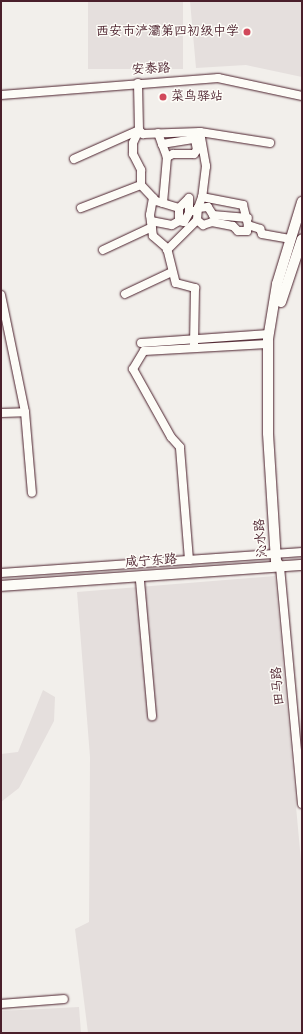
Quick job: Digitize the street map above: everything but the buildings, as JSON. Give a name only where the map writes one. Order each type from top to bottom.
[{"type":"main road","name":"沁水路","points":[[279,561],[268,433],[268,339],[277,284],[302,202]]},
{"type":"main road","name":"沁水路","points":[[279,561],[273,433],[273,338],[284,287],[302,239]]},
{"type":"main road","name":"咸宁东路","points":[[1,580],[302,560]]},
{"type":"main road","name":"咸宁东路","points":[[1,586],[279,561],[302,565]]},
{"type":"street","name":"安泰路","points":[[1,95],[138,83],[218,78],[302,96]]},
{"type":"street","points":[[138,83],[139,130],[133,149],[141,170],[141,185],[154,198],[178,208]]},
{"type":"street","points":[[74,159],[139,130],[158,133],[200,132],[270,143]]},
{"type":"street","points":[[167,250],[196,213],[202,197],[206,166],[200,132]]},
{"type":"street","points":[[158,133],[167,157],[163,203]]},
{"type":"street","points":[[162,144],[195,139],[197,150],[194,154],[173,154],[167,157]]},
{"type":"street","points":[[81,208],[141,185]]},
{"type":"street","points":[[103,250],[152,224],[172,225],[179,221],[184,222],[196,213],[208,207],[213,218],[233,226],[238,231],[247,231],[248,222],[243,205],[202,197]]},
{"type":"street","points":[[154,198],[152,224],[153,236],[167,250],[176,283],[195,288],[194,344]]},
{"type":"street","points":[[178,208],[189,198],[203,225],[213,218],[248,222],[260,229],[262,234],[290,239]]},
{"type":"street","points":[[178,208],[179,221]]},
{"type":"street","points":[[125,294],[172,272]]},
{"type":"street","points":[[1,295],[25,412],[32,493]]},
{"type":"street","points":[[189,560],[180,447],[171,437],[133,369],[142,347],[268,339]]},
{"type":"street","points":[[1,413],[25,412]]},
{"type":"street","points":[[1,590],[140,581],[279,561],[302,552]]},
{"type":"street","points":[[1,573],[189,560],[279,561],[302,570]]},
{"type":"street","name":"田马路","points":[[279,561],[302,804]]},
{"type":"street","points":[[140,581],[152,716]]},
{"type":"street","points":[[1,1004],[64,999]]},
{"type":"shaded area","points":[[88,1],[183,1],[183,69],[88,69]]},
{"type":"shaded area","name":"西安市浐灞第四初级中学","points":[[190,1],[302,1],[302,77],[246,65],[196,68]]},
{"type":"shaded area","points":[[275,576],[302,872],[302,1033],[88,1033],[75,929],[89,922],[90,757],[77,592]]},
{"type":"shaded area","points":[[43,690],[55,697],[54,721],[19,788],[1,802],[1,754],[18,752]]},
{"type":"shaded area","points":[[79,1007],[81,1033],[1,1033],[1,1011]]},
{"type":"place","name":"西安市浐灞第四初级中学","points":[[247,32]]},
{"type":"place","name":"菜鸟驿站","points":[[163,97]]}]
